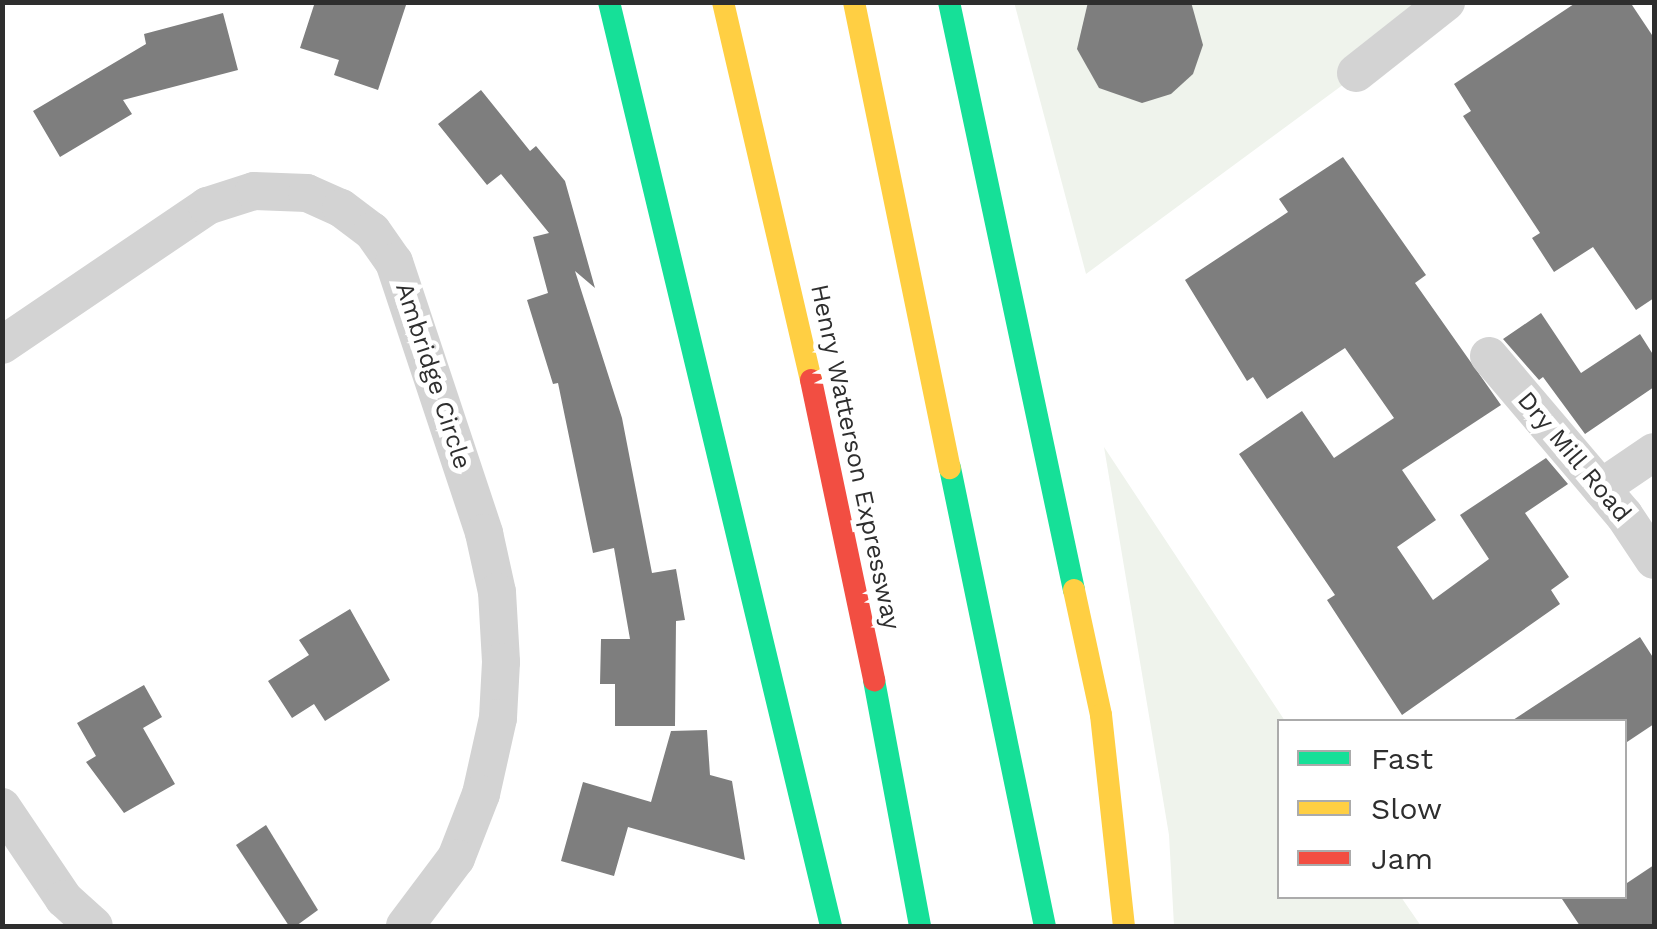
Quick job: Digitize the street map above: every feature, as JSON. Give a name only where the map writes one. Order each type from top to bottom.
[{"type":"highway","points":[[609,2],[831,926]]},
{"type":"highway","name":"Henry Watterson Expressway","points":[[723,2],[785,257],[910,848],[920,926]]},
{"type":"highway","points":[[854,2],[1046,926]]},
{"type":"highway","points":[[949,2],[1101,715],[1124,926]]},
{"type":"street","points":[[1356,73],[1446,2]]},
{"type":"street","name":"Ambridge Circle","points":[[2,345],[207,206],[254,191],[308,192],[341,208],[372,231],[394,262],[484,533],[497,592],[502,662],[498,718],[481,794],[456,858],[405,926]]},
{"type":"street","name":"Dry Mill Road","points":[[1489,356],[1601,488],[1654,560]]},
{"type":"street","points":[[1601,488],[1654,452]]},
{"type":"street","points":[[2,807],[64,899],[94,926]]},
{"type":"shaded area","points":[[1014,2],[1454,3],[1086,274]]},
{"type":"shaded area","points":[[1104,447],[1284,719],[1277,719],[1277,899],[1402,899],[1421,926],[1174,926],[1169,835]]},
{"type":"building","points":[[315,2],[407,2],[378,90],[334,75],[339,60],[300,48]]},
{"type":"building","points":[[1088,2],[1191,2],[1203,45],[1193,74],[1171,94],[1142,103],[1099,88],[1077,49]]},
{"type":"building","points":[[1577,2],[1630,2],[1654,38],[1654,298],[1636,310],[1593,247],[1554,272],[1532,238],[1540,233],[1463,116],[1471,111],[1454,84]]},
{"type":"building","points":[[223,13],[238,70],[123,100],[132,114],[60,157],[33,111],[146,44],[144,34]]},
{"type":"building","points":[[481,90],[530,151],[536,146],[565,181],[595,288],[575,271],[622,418],[652,573],[676,569],[685,620],[676,621],[675,726],[615,726],[615,684],[600,684],[601,639],[630,639],[614,548],[593,553],[558,383],[553,384],[527,300],[548,293],[533,237],[549,233],[501,174],[487,185],[438,124]]},
{"type":"building","points":[[1343,157],[1426,275],[1415,283],[1501,405],[1402,470],[1436,520],[1397,547],[1433,600],[1489,559],[1460,515],[1546,458],[1568,484],[1525,513],[1569,577],[1551,590],[1560,604],[1402,715],[1327,600],[1335,595],[1239,454],[1302,411],[1334,458],[1394,418],[1345,348],[1267,399],[1253,377],[1247,381],[1185,280],[1288,212],[1279,199]]},
{"type":"building","points":[[1541,313],[1581,373],[1640,334],[1654,356],[1654,387],[1585,434],[1543,377],[1539,380],[1503,339]]},
{"type":"building","points":[[350,609],[390,680],[325,721],[314,704],[292,718],[268,681],[309,655],[299,640]]},
{"type":"building","points":[[1640,637],[1654,659],[1654,724],[1627,742],[1627,719],[1515,719]]},
{"type":"building","points":[[144,685],[162,717],[143,728],[175,784],[124,813],[86,762],[96,756],[77,723]]},
{"type":"building","points":[[707,730],[710,775],[732,781],[745,860],[628,827],[614,876],[561,861],[583,782],[651,802],[671,731]]},
{"type":"building","points":[[266,825],[318,910],[296,926],[289,926],[236,845]]},
{"type":"building","points":[[1654,865],[1654,926],[1580,926],[1562,899],[1627,899],[1627,883]]},
{"type":"traffic: fast","points":[[609,2],[831,926]]},
{"type":"traffic: fast","points":[[949,2],[1074,590]]},
{"type":"traffic: fast","points":[[950,468],[1045,926]]},
{"type":"traffic: fast","points":[[874,680],[920,926]]},
{"type":"traffic: slow","points":[[723,2],[811,380]]},
{"type":"traffic: slow","points":[[854,2],[950,468]]},
{"type":"traffic: slow","points":[[1074,590],[1101,715],[1124,926]]},
{"type":"traffic: jam","points":[[811,380],[874,680]]}]
